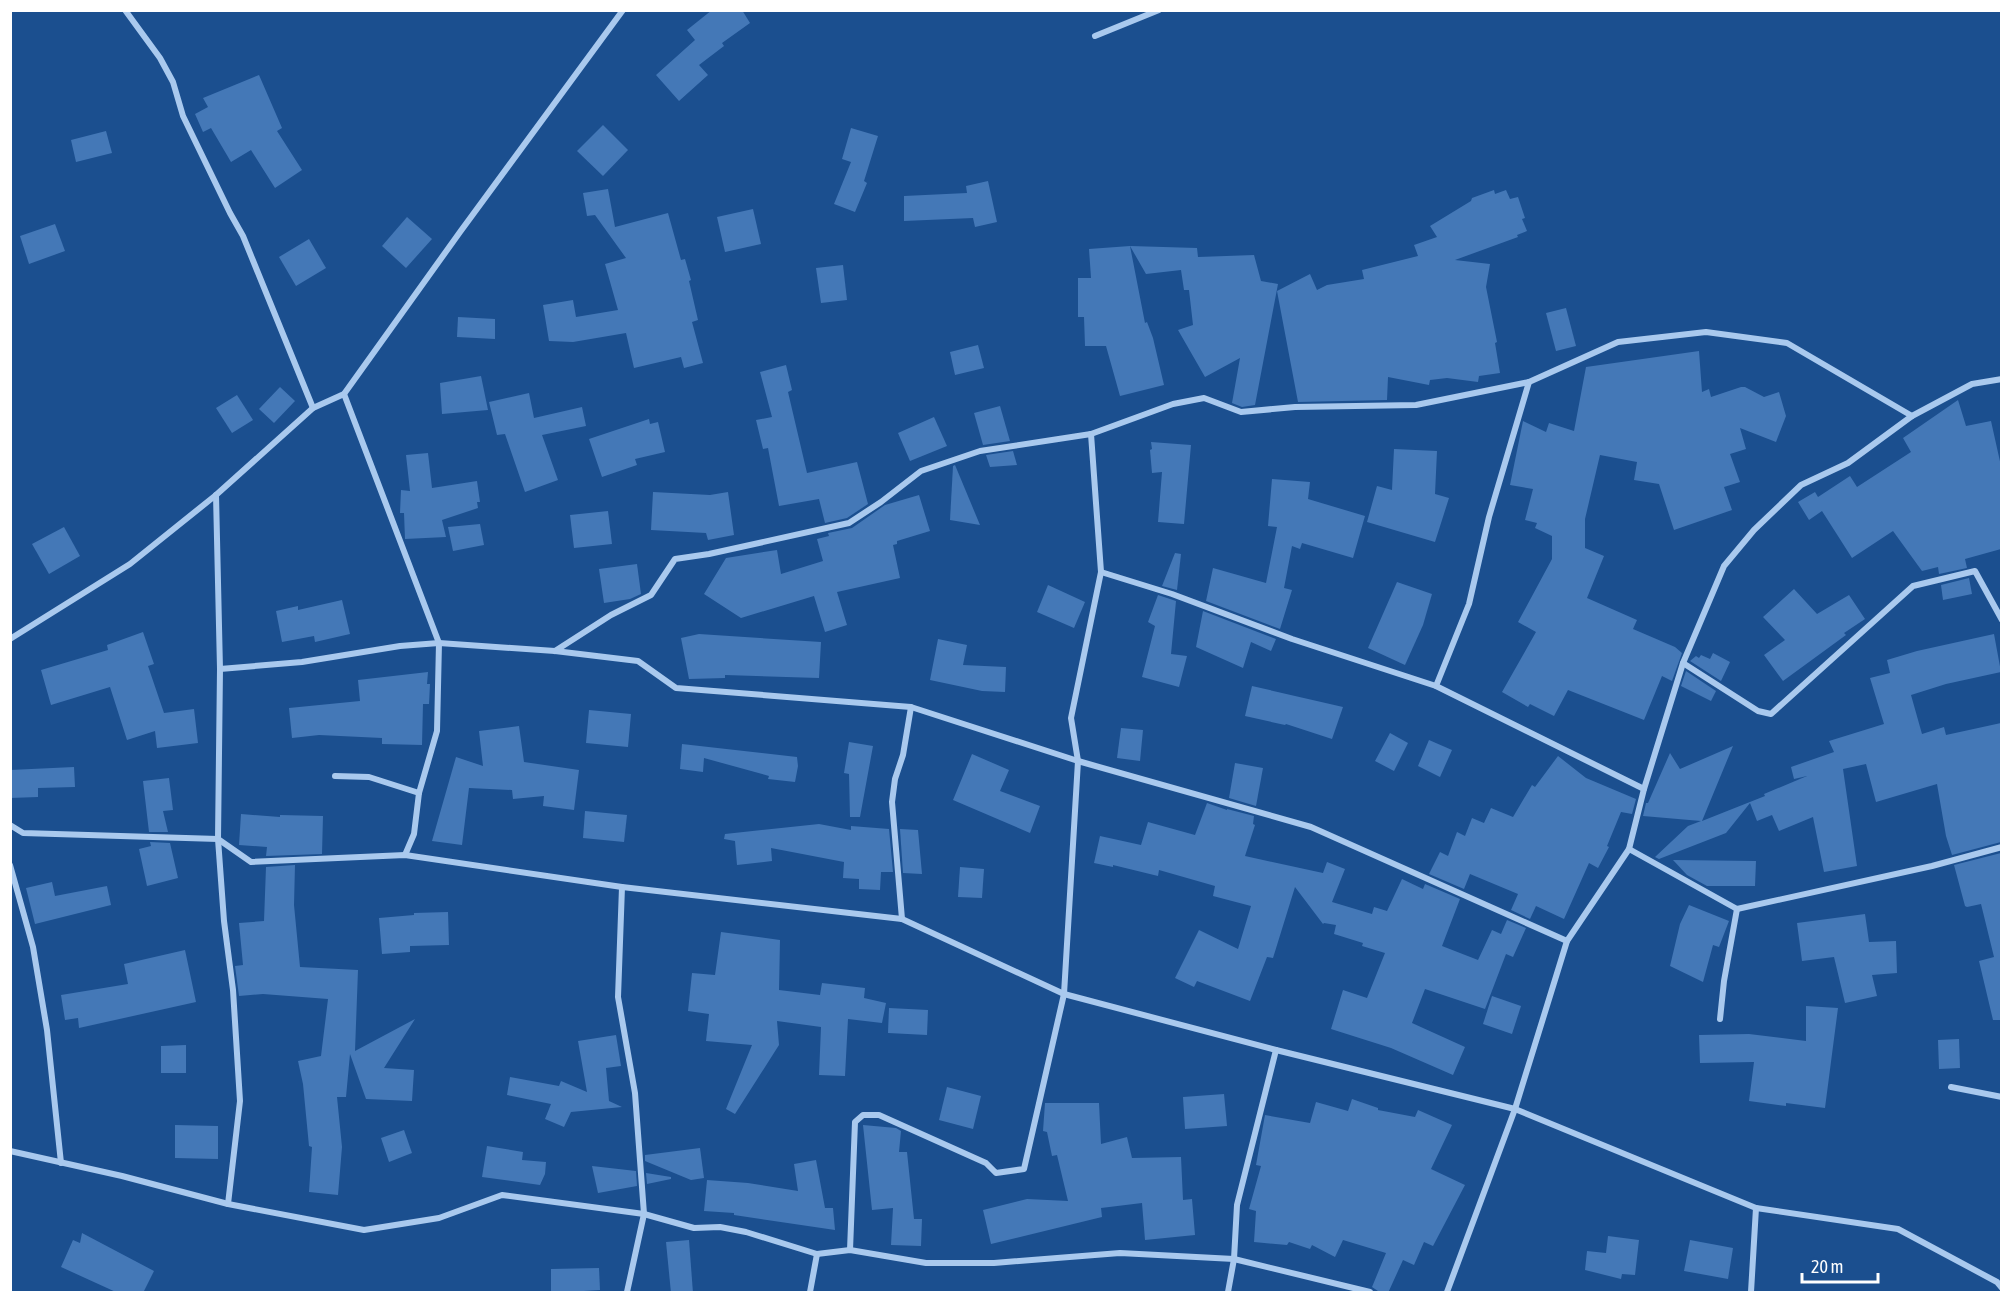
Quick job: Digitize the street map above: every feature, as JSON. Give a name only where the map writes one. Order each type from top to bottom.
[{"type":"street","points":[[125,10],[160,58],[172,82],[183,116],[243,236],[313,408]]},
{"type":"street","points":[[10,639],[130,564],[216,495],[313,408],[344,394],[623,10]]},
{"type":"street","points":[[1095,36],[1159,10]]},
{"type":"street","points":[[555,651],[611,615],[651,595],[675,559],[709,554],[849,523],[921,471],[980,451],[1091,434],[1173,404],[1204,398],[1241,412],[1295,407],[1416,405],[1528,382],[1618,342],[1706,332],[1787,343],[1912,416]]},
{"type":"street","points":[[1447,1293],[1515,1109],[1567,941],[1629,849],[1644,789],[1683,663],[1725,566],[1754,530],[1801,486],[1848,463],[1912,416],[1972,384],[2001,379]]},
{"type":"street","points":[[1436,686],[1469,604],[1489,517],[1528,382]]},
{"type":"street","points":[[344,394],[439,643],[437,731],[419,793],[414,834],[405,855]]},
{"type":"street","points":[[850,1250],[855,1122],[863,1115],[879,1115],[986,1163],[996,1173],[1024,1169],[1064,994],[1078,761],[1071,718],[1101,572],[1091,434]]},
{"type":"street","points":[[216,495],[220,669],[218,839],[224,921],[233,990],[240,1101],[228,1204]]},
{"type":"street","points":[[1683,663],[1758,711],[1771,714],[1913,586],[1975,571],[2001,620]]},
{"type":"street","points":[[1101,572],[1172,594],[1292,639],[1436,686],[1644,789]]},
{"type":"street","points":[[220,669],[302,662],[400,646],[439,643],[555,651],[638,661],[676,688],[911,707],[1078,761],[1311,827],[1567,941]]},
{"type":"street","points":[[902,919],[892,802],[911,707]]},
{"type":"street","points":[[335,776],[369,777],[419,793]]},
{"type":"street","points":[[10,825],[23,834],[218,839],[251,862],[405,855],[622,887],[902,919],[1064,994],[1276,1050],[1515,1109],[1756,1208],[1898,1229],[1997,1282],[2001,1287]]},
{"type":"street","points":[[1629,849],[1737,909],[1932,866],[2001,847]]},
{"type":"street","points":[[10,865],[35,959],[47,1030],[61,1163]]},
{"type":"street","points":[[622,887],[618,997],[636,1093],[644,1214],[627,1293]]},
{"type":"street","points":[[1720,1019],[1724,981],[1737,909]]},
{"type":"street","points":[[1228,1293],[1234,1259],[1237,1205],[1276,1050]]},
{"type":"street","points":[[1951,1087],[2001,1097]]},
{"type":"street","points":[[10,1151],[122,1176],[228,1204],[364,1230],[439,1218],[502,1195],[644,1214],[694,1228],[720,1227],[817,1254],[850,1250],[926,1263],[994,1263],[1120,1253],[1234,1259],[1370,1293]]},
{"type":"street","points":[[1751,1293],[1756,1208]]},
{"type":"street","points":[[810,1293],[817,1254]]},
{"type":"building","points":[[712,10],[742,10],[750,23],[722,43],[724,46],[699,65],[708,75],[679,101],[656,75],[695,40],[687,30]]},
{"type":"building","points":[[259,75],[282,128],[277,131],[302,170],[275,188],[251,150],[231,162],[211,128],[203,132],[195,114],[208,107],[203,98]]},
{"type":"building","points":[[603,125],[628,150],[603,176],[577,151]]},
{"type":"building","points":[[851,128],[878,136],[864,181],[867,183],[855,212],[834,204],[851,162],[842,159]]},
{"type":"building","points":[[106,131],[112,153],[76,162],[71,140]]},
{"type":"building","points":[[988,181],[997,222],[975,227],[973,218],[904,221],[904,196],[967,193],[966,186]]},
{"type":"building","points":[[608,189],[615,227],[668,213],[681,260],[685,259],[691,280],[689,281],[698,320],[692,322],[703,363],[684,368],[681,357],[634,368],[626,333],[573,342],[549,341],[543,305],[573,300],[576,317],[618,310],[605,264],[626,258],[595,215],[587,216],[583,193]]},
{"type":"building","points":[[1494,190],[1495,194],[1506,190],[1510,199],[1518,197],[1527,231],[1517,235],[1518,237],[1455,260],[1490,264],[1486,287],[1497,342],[1495,343],[1500,373],[1479,376],[1478,382],[1447,378],[1430,380],[1429,385],[1388,377],[1387,400],[1298,402],[1277,291],[1310,274],[1317,290],[1327,285],[1364,279],[1362,270],[1418,256],[1414,245],[1437,237],[1430,226],[1471,201],[1472,198]]},
{"type":"building","points":[[753,209],[761,244],[725,252],[717,217]]},
{"type":"building","points":[[407,217],[432,239],[406,268],[382,246]]},
{"type":"building","points":[[55,224],[65,251],[29,264],[20,236]]},
{"type":"building","points":[[309,239],[326,268],[296,286],[279,257]]},
{"type":"building","points":[[1130,246],[1145,323],[1147,322],[1153,338],[1164,385],[1120,396],[1106,346],[1085,346],[1084,317],[1078,317],[1078,278],[1091,278],[1089,249]]},
{"type":"building","points":[[1130,246],[1197,248],[1198,257],[1254,255],[1261,281],[1278,284],[1255,405],[1242,407],[1232,403],[1240,358],[1205,377],[1178,330],[1193,325],[1189,290],[1184,290],[1181,270],[1146,274]]},
{"type":"building","points":[[843,265],[847,300],[821,303],[816,268]]},
{"type":"building","points":[[1566,308],[1576,346],[1556,351],[1546,313]]},
{"type":"building","points":[[458,317],[495,319],[495,339],[457,337]]},
{"type":"building","points":[[978,345],[984,368],[955,375],[950,352]]},
{"type":"building","points":[[1699,351],[1702,392],[1709,389],[1711,397],[1745,387],[1764,397],[1779,392],[1786,416],[1776,442],[1740,428],[1746,449],[1730,454],[1740,482],[1724,487],[1732,510],[1674,530],[1659,484],[1634,480],[1637,462],[1600,455],[1585,519],[1585,548],[1604,556],[1587,598],[1637,620],[1633,629],[1675,647],[1682,653],[1672,681],[1662,676],[1644,720],[1568,690],[1554,716],[1530,704],[1528,707],[1502,692],[1536,632],[1518,622],[1552,559],[1552,536],[1535,528],[1537,523],[1525,520],[1533,489],[1510,485],[1523,421],[1546,432],[1549,423],[1574,431],[1586,367]]},
{"type":"building","points":[[786,365],[792,390],[788,392],[807,473],[857,462],[868,504],[847,518],[825,523],[819,499],[779,506],[768,448],[763,449],[756,420],[772,417],[760,372]]},
{"type":"building","points":[[481,376],[488,410],[442,414],[440,383]]},
{"type":"building","points":[[280,387],[295,401],[274,423],[259,409]]},
{"type":"building","points":[[529,393],[534,418],[582,407],[586,426],[542,435],[558,480],[525,492],[505,434],[497,435],[489,402]]},
{"type":"building","points":[[237,395],[253,420],[232,433],[216,408]]},
{"type":"building","points":[[1958,400],[1966,426],[1991,421],[2001,466],[2001,549],[1965,559],[1967,568],[1939,574],[1938,567],[1922,571],[1893,531],[1852,558],[1822,511],[1809,520],[1798,502],[1815,492],[1818,497],[1850,476],[1857,487],[1911,452],[1903,438]]},
{"type":"building","points":[[1000,406],[1010,441],[983,445],[974,413]]},
{"type":"building","points":[[934,417],[947,446],[910,461],[898,433]]},
{"type":"building","points":[[649,419],[650,424],[658,422],[665,452],[635,459],[637,465],[602,477],[589,439]]},
{"type":"building","points":[[1151,442],[1191,445],[1184,524],[1158,522],[1162,472],[1152,473]]},
{"type":"building","points":[[1394,449],[1437,451],[1435,494],[1449,498],[1435,542],[1367,522],[1377,486],[1392,490]]},
{"type":"building","points":[[1013,451],[1017,465],[990,467],[986,455]]},
{"type":"building","points":[[428,453],[432,488],[477,481],[480,502],[477,502],[478,508],[442,520],[446,537],[405,539],[404,513],[400,513],[401,490],[410,491],[406,455]]},
{"type":"building","points":[[955,465],[980,525],[950,520],[953,466]]},
{"type":"building","points":[[1272,479],[1310,482],[1308,499],[1365,516],[1353,558],[1302,543],[1300,549],[1292,546],[1284,588],[1292,590],[1280,629],[1206,601],[1213,568],[1266,583],[1277,527],[1268,526]]},
{"type":"building","points":[[653,492],[710,495],[728,492],[734,535],[708,540],[706,533],[651,530]]},
{"type":"building","points":[[919,495],[930,531],[897,541],[897,544],[893,545],[900,578],[837,592],[847,625],[825,632],[814,596],[741,618],[704,594],[726,558],[777,550],[781,574],[823,561],[817,539],[829,536],[828,533],[852,528],[885,505]]},
{"type":"building","points":[[608,511],[612,544],[574,548],[570,515]]},
{"type":"building","points":[[480,524],[484,545],[453,551],[448,527]]},
{"type":"building","points":[[64,527],[80,556],[49,574],[32,544]]},
{"type":"building","points":[[1175,553],[1181,554],[1177,590],[1162,586]]},
{"type":"building","points":[[637,564],[641,594],[630,599],[604,603],[599,569]]},
{"type":"building","points":[[1969,578],[1972,594],[1943,600],[1941,585]]},
{"type":"building","points":[[1397,582],[1432,594],[1423,625],[1405,665],[1368,648]]},
{"type":"building","points":[[1048,585],[1085,602],[1074,628],[1037,612]]},
{"type":"building","points":[[1794,589],[1817,614],[1849,595],[1865,619],[1783,681],[1764,655],[1785,640],[1763,617]]},
{"type":"building","points":[[1158,595],[1176,601],[1171,654],[1187,656],[1179,687],[1142,677],[1155,626],[1148,622]]},
{"type":"building","points":[[342,600],[350,634],[315,642],[314,636],[282,642],[276,611],[298,606],[298,610]]},
{"type":"building","points":[[1203,611],[1276,639],[1271,651],[1251,642],[1243,668],[1196,647]]},
{"type":"building","points":[[143,632],[154,664],[148,666],[164,713],[194,709],[198,743],[157,748],[155,731],[127,740],[110,687],[51,705],[41,670],[108,650],[107,645]]},
{"type":"building","points":[[699,634],[821,642],[819,678],[725,675],[725,678],[689,679],[681,638]]},
{"type":"building","points":[[1994,634],[2001,672],[1946,684],[1911,695],[1922,734],[1944,727],[1946,735],[2001,723],[2001,842],[1952,855],[1946,836],[1937,784],[1876,802],[1866,764],[1843,769],[1857,866],[1824,872],[1813,817],[1779,831],[1772,815],[1757,821],[1750,803],[1726,833],[1659,859],[1655,857],[1688,826],[1701,821],[1643,816],[1646,803],[1648,803],[1670,753],[1680,769],[1733,746],[1702,821],[1765,796],[1764,794],[1807,776],[1794,779],[1791,767],[1834,752],[1829,741],[1884,724],[1870,678],[1890,673],[1887,660]]},
{"type":"building","points":[[938,639],[967,645],[963,665],[1006,667],[1005,692],[982,691],[930,680]]},
{"type":"building","points":[[1713,653],[1730,662],[1721,681],[1690,661],[1701,655],[1710,659]]},
{"type":"building","points":[[1686,671],[1716,691],[1711,701],[1681,686]]},
{"type":"building","points":[[428,672],[429,704],[423,704],[422,745],[382,744],[382,738],[319,735],[292,738],[289,708],[360,701],[358,680]]},
{"type":"building","points":[[1252,686],[1343,707],[1332,739],[1286,724],[1245,716]]},
{"type":"building","points":[[589,710],[631,714],[628,747],[586,743]]},
{"type":"building","points":[[519,726],[524,762],[579,770],[574,810],[543,806],[544,796],[513,799],[512,790],[469,788],[462,845],[432,841],[456,757],[483,766],[479,731]]},
{"type":"building","points":[[1121,728],[1143,730],[1140,761],[1117,758]]},
{"type":"building","points":[[1390,733],[1408,743],[1394,771],[1375,761]]},
{"type":"building","points":[[1429,740],[1452,750],[1440,777],[1418,766]]},
{"type":"building","points":[[849,742],[873,746],[860,817],[850,817],[849,774],[844,773]]},
{"type":"building","points":[[682,744],[797,757],[795,782],[768,779],[769,776],[704,758],[703,772],[680,769]]},
{"type":"building","points":[[972,754],[1009,770],[1000,791],[1040,806],[1030,833],[953,800]]},
{"type":"building","points":[[1558,756],[1586,778],[1636,799],[1632,814],[1621,812],[1607,846],[1609,847],[1598,868],[1589,863],[1564,919],[1536,906],[1530,919],[1511,910],[1518,894],[1470,874],[1464,889],[1429,874],[1440,852],[1448,856],[1457,832],[1465,836],[1472,818],[1484,823],[1491,808],[1513,817],[1532,785],[1535,787]]},
{"type":"building","points":[[1235,763],[1263,768],[1256,806],[1229,798]]},
{"type":"building","points":[[74,767],[75,787],[38,788],[38,797],[10,798],[10,770]]},
{"type":"building","points":[[169,778],[173,810],[163,811],[168,832],[149,832],[143,781]]},
{"type":"building","points":[[1207,803],[1254,816],[1253,824],[1255,825],[1245,856],[1323,873],[1327,862],[1345,869],[1332,902],[1372,914],[1374,907],[1387,911],[1402,879],[1423,889],[1425,884],[1460,899],[1442,946],[1478,960],[1492,930],[1501,934],[1507,920],[1526,928],[1513,957],[1506,954],[1485,1009],[1425,989],[1412,1023],[1465,1047],[1453,1075],[1391,1048],[1331,1029],[1343,990],[1367,998],[1385,953],[1334,934],[1336,925],[1323,924],[1295,887],[1273,958],[1267,957],[1250,1001],[1197,981],[1194,987],[1175,978],[1199,930],[1238,949],[1251,906],[1213,896],[1215,886],[1159,870],[1158,876],[1113,865],[1113,867],[1094,863],[1100,836],[1141,845],[1148,822],[1195,835]]},
{"type":"building","points":[[585,811],[627,815],[624,842],[583,838]]},
{"type":"building","points":[[241,814],[280,817],[280,815],[323,816],[322,854],[266,856],[267,847],[239,845]]},
{"type":"building","points":[[819,824],[851,830],[851,826],[889,829],[893,872],[881,872],[880,890],[859,889],[859,879],[843,878],[844,862],[771,848],[772,861],[737,865],[735,841],[724,839],[725,834]]},
{"type":"building","points":[[900,829],[918,830],[922,874],[903,873]]},
{"type":"building","points":[[150,842],[170,843],[178,878],[147,886],[139,849],[151,846]]},
{"type":"building","points":[[2001,853],[2001,1020],[1993,1020],[1979,961],[1994,957],[1981,904],[1965,906],[1954,865]]},
{"type":"building","points":[[1673,860],[1756,861],[1755,886],[1707,886],[1687,875]]},
{"type":"building","points":[[295,865],[294,905],[300,967],[358,970],[355,1051],[415,1019],[384,1068],[414,1070],[412,1101],[366,1099],[350,1054],[346,1097],[337,1097],[342,1147],[338,1195],[309,1192],[312,1147],[309,1146],[303,1084],[298,1061],[321,1056],[328,999],[263,994],[239,996],[235,966],[243,965],[239,923],[264,921],[266,867]]},
{"type":"building","points":[[960,867],[984,869],[982,898],[958,897]]},
{"type":"building","points":[[52,882],[55,896],[107,886],[111,905],[35,924],[26,888]]},
{"type":"building","points":[[1689,905],[1729,921],[1719,947],[1713,945],[1703,982],[1670,966],[1680,924]]},
{"type":"building","points":[[448,912],[449,945],[410,946],[410,952],[382,954],[379,918],[414,915],[414,913]]},
{"type":"building","points":[[1865,914],[1869,942],[1896,941],[1897,973],[1872,975],[1877,996],[1845,1003],[1834,957],[1802,961],[1797,923]]},
{"type":"building","points":[[721,932],[780,940],[779,990],[820,995],[822,983],[865,988],[864,998],[886,1003],[882,1023],[848,1019],[845,1076],[819,1075],[821,1027],[777,1021],[779,1045],[735,1114],[726,1109],[752,1045],[706,1041],[709,1014],[688,1011],[692,973],[715,975]]},
{"type":"building","points":[[185,950],[196,1002],[79,1028],[78,1018],[65,1020],[61,995],[128,984],[124,964]]},
{"type":"building","points":[[1492,996],[1521,1006],[1512,1034],[1483,1024]]},
{"type":"building","points":[[1806,1006],[1838,1008],[1825,1108],[1749,1101],[1754,1062],[1700,1063],[1699,1035],[1749,1034],[1806,1041]]},
{"type":"building","points":[[889,1008],[928,1010],[927,1035],[888,1033]]},
{"type":"building","points":[[616,1035],[621,1066],[606,1068],[609,1101],[622,1107],[571,1112],[564,1127],[545,1119],[551,1104],[507,1095],[510,1077],[559,1086],[561,1081],[587,1092],[578,1041]]},
{"type":"building","points":[[1959,1039],[1960,1068],[1939,1069],[1938,1040]]},
{"type":"building","points":[[186,1045],[186,1073],[161,1073],[161,1046]]},
{"type":"building","points":[[947,1087],[981,1096],[973,1129],[939,1120]]},
{"type":"building","points":[[1224,1094],[1227,1126],[1185,1129],[1183,1097]]},
{"type":"building","points":[[1352,1099],[1378,1108],[1378,1110],[1415,1117],[1418,1110],[1452,1125],[1431,1169],[1465,1185],[1433,1246],[1424,1242],[1414,1265],[1403,1260],[1388,1293],[1381,1293],[1372,1287],[1386,1253],[1343,1240],[1335,1257],[1312,1245],[1310,1249],[1289,1242],[1287,1245],[1254,1242],[1256,1211],[1249,1209],[1261,1166],[1256,1165],[1265,1115],[1310,1123],[1316,1102],[1348,1111]]},
{"type":"building","points":[[1045,1103],[1099,1103],[1101,1144],[1127,1137],[1132,1158],[1181,1157],[1183,1200],[1192,1199],[1195,1235],[1145,1240],[1142,1203],[1101,1208],[1102,1217],[991,1244],[983,1210],[1027,1199],[1068,1201],[1057,1155],[1052,1156],[1047,1132],[1043,1131]]},
{"type":"building","points":[[175,1125],[218,1126],[218,1159],[175,1158]]},
{"type":"building","points":[[863,1125],[896,1128],[901,1131],[899,1152],[907,1152],[914,1219],[922,1219],[921,1246],[891,1245],[893,1208],[872,1210]]},
{"type":"building","points":[[404,1130],[412,1153],[389,1162],[381,1138]]},
{"type":"building","points":[[487,1146],[523,1152],[522,1160],[546,1162],[545,1174],[540,1185],[482,1177]]},
{"type":"building","points":[[700,1148],[704,1178],[691,1180],[645,1161],[645,1155]]},
{"type":"building","points":[[816,1160],[825,1208],[833,1208],[835,1230],[734,1215],[734,1213],[704,1211],[707,1180],[748,1183],[798,1191],[794,1164]]},
{"type":"building","points":[[592,1166],[636,1171],[637,1186],[598,1193]]},
{"type":"building","points":[[646,1173],[671,1177],[671,1179],[647,1184]]},
{"type":"building","points":[[82,1233],[154,1271],[143,1293],[118,1293],[61,1267],[73,1240],[80,1243]]},
{"type":"building","points":[[1608,1236],[1639,1240],[1635,1275],[1622,1274],[1621,1279],[1585,1270],[1587,1251],[1606,1253]]},
{"type":"building","points":[[689,1240],[693,1293],[671,1293],[666,1242]]},
{"type":"building","points":[[1690,1240],[1733,1248],[1728,1279],[1684,1271]]},
{"type":"building","points":[[599,1268],[600,1290],[551,1293],[551,1269]]}]
